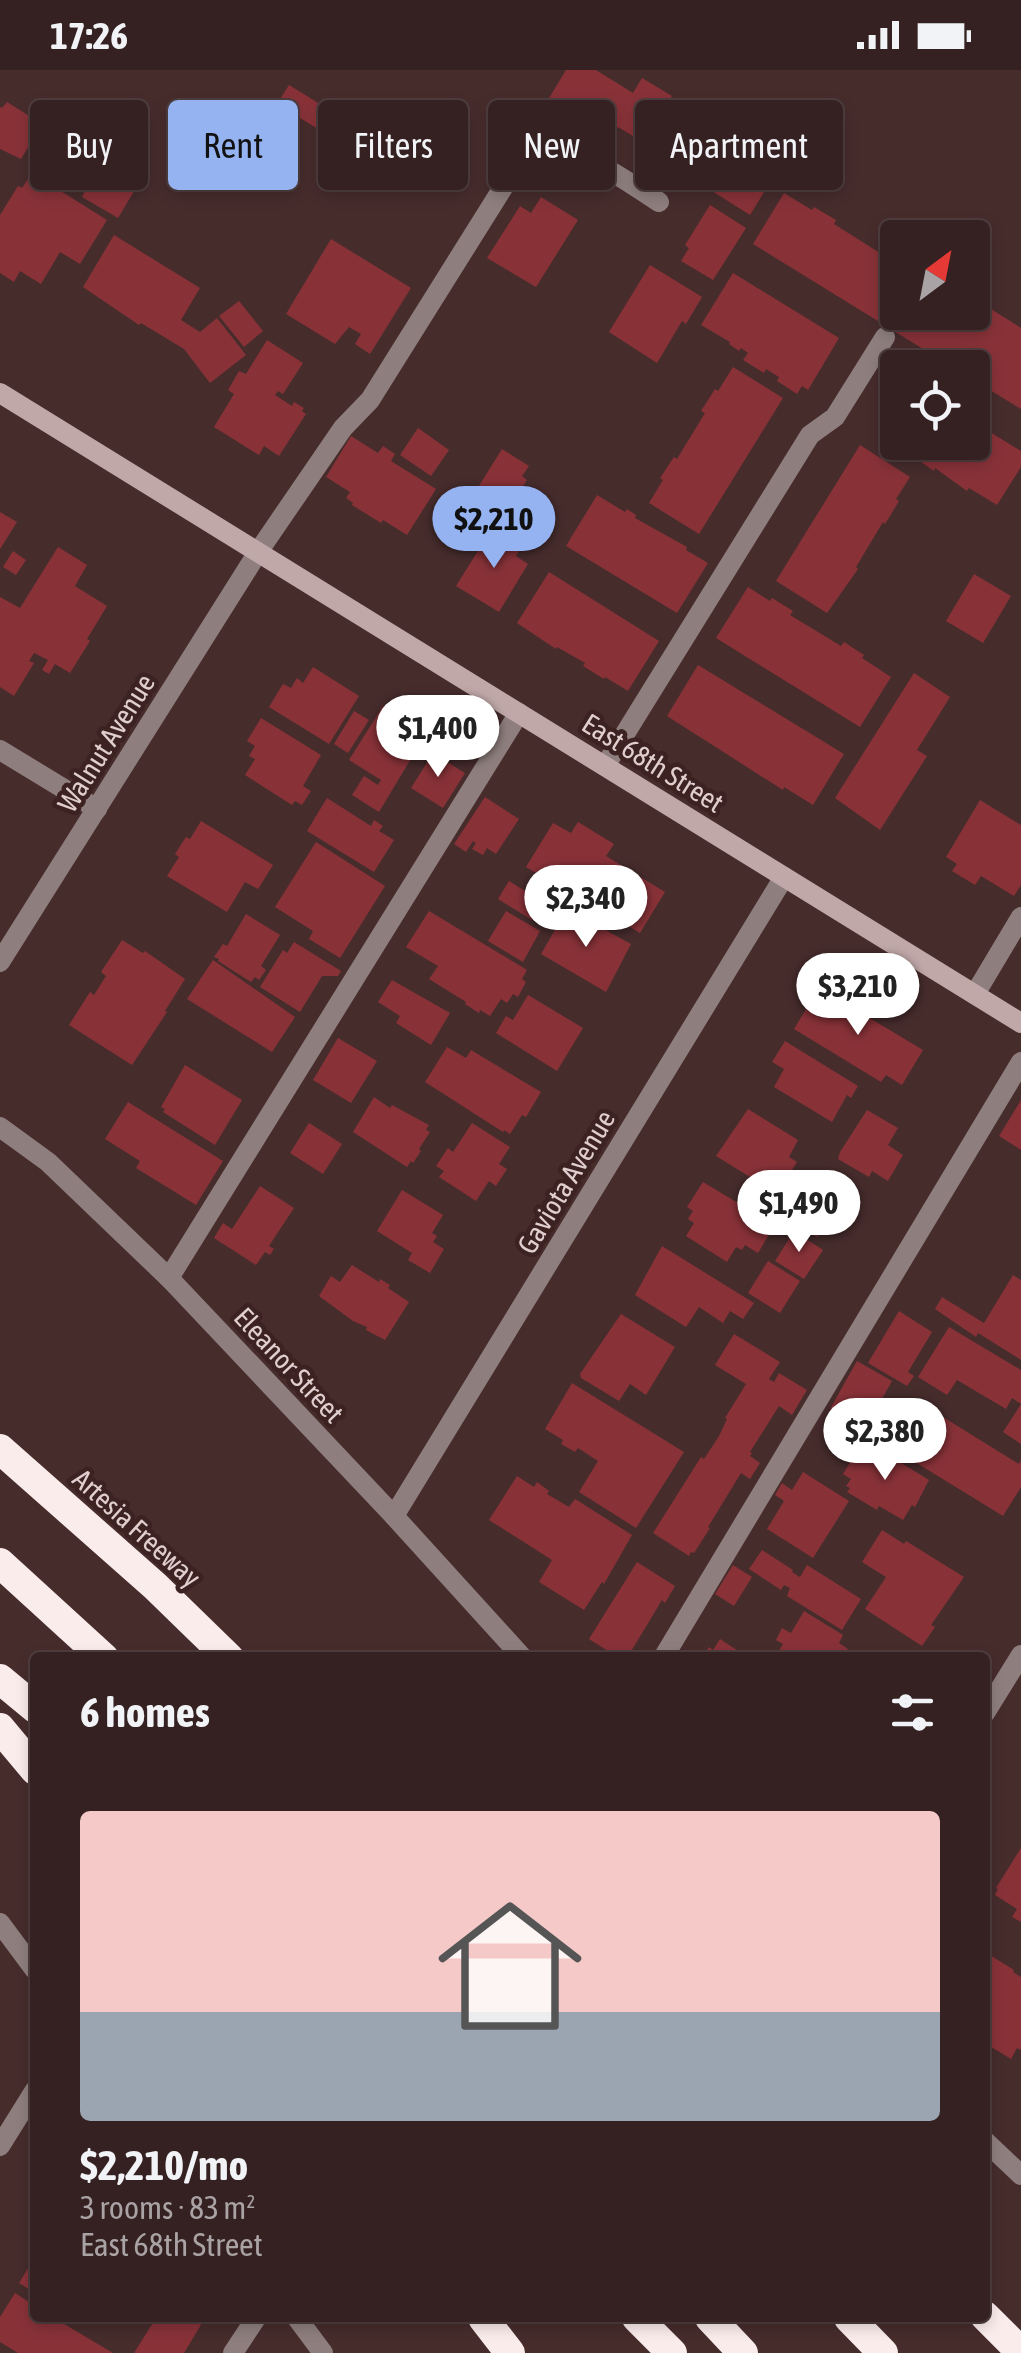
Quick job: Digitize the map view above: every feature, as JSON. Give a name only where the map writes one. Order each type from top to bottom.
[{"type":"highway","name":"Artesia Freeway","points":[[0,1449],[225,1652]]},
{"type":"highway","points":[[0,1563],[97,1652]]},
{"type":"highway","points":[[0,1679],[30,1704]]},
{"type":"highway","points":[[0,1728],[30,1764]]},
{"type":"highway","points":[[990,2321],[1021,2352]]},
{"type":"highway","points":[[485,2322],[510,2353]]},
{"type":"highway","points":[[642,2322],[672,2353]]},
{"type":"highway","points":[[714,2322],[743,2353]]},
{"type":"highway","points":[[854,2322],[883,2353]]},
{"type":"street","name":"Walnut Avenue","points":[[0,962],[258,552],[343,428],[370,400],[519,162],[534,149],[558,148],[597,164],[659,202]]},
{"type":"street","points":[[605,766],[810,435],[835,417],[885,337]]},
{"type":"street","name":"East 68th Street","points":[[0,393],[1021,1023]]},
{"type":"street","points":[[170,1278],[519,713]]},
{"type":"street","points":[[0,750],[97,809]]},
{"type":"street","name":"Gaviota Avenue","points":[[394,1516],[784,877]]},
{"type":"street","points":[[975,994],[1021,917]]},
{"type":"street","points":[[666,1652],[1021,1062]]},
{"type":"street","name":"Eleanor Street","points":[[0,1127],[48,1162],[170,1278],[518,1652]]},
{"type":"street","points":[[990,1706],[1021,1655]]},
{"type":"street","points":[[0,1924],[30,1963]]},
{"type":"street","points":[[0,2146],[30,2098]]},
{"type":"street","points":[[990,2146],[1021,2175]]},
{"type":"street","points":[[234,2353],[253,2322]]},
{"type":"street","points":[[300,2322],[323,2353]]},
{"type":"building","points":[[566,70],[596,70],[633,93],[642,78],[672,96],[669,100],[635,100],[635,137],[618,127],[615,132],[615,100],[548,100]]},
{"type":"building","points":[[289,85],[318,103],[318,129],[298,117],[298,100],[280,100]]},
{"type":"building","points":[[7,102],[30,116],[30,144],[21,159],[0,149],[2,108]]},
{"type":"building","points":[[30,176],[30,190],[59,190],[107,220],[80,264],[60,252],[41,284],[20,271],[14,282],[0,273],[0,215],[18,186],[22,188]]},
{"type":"building","points":[[135,190],[118,218],[82,197],[85,191]]},
{"type":"building","points":[[710,190],[765,190],[750,215]]},
{"type":"building","points":[[784,193],[836,220],[834,224],[880,253],[880,322],[753,244]]},
{"type":"building","points":[[541,197],[578,220],[536,287],[487,258],[520,206],[531,213]]},
{"type":"building","points":[[710,205],[746,228],[713,280],[681,261],[689,248],[685,245]]},
{"type":"building","points":[[114,235],[200,288],[181,320],[200,332],[217,318],[246,355],[210,383],[184,349],[139,325],[83,287]]},
{"type":"building","points":[[331,239],[411,288],[370,354],[355,344],[361,334],[349,327],[335,344],[286,314]]},
{"type":"building","points":[[650,265],[702,297],[686,324],[682,321],[657,363],[609,332]]},
{"type":"building","points":[[733,273],[839,338],[808,390],[802,386],[797,394],[777,381],[779,377],[743,360],[748,353],[701,325]]},
{"type":"building","points":[[239,301],[263,331],[244,347],[219,316]]},
{"type":"building","points":[[990,308],[1021,328],[1021,409],[990,390],[990,350],[925,350],[892,330],[990,330]]},
{"type":"building","points":[[267,340],[303,363],[283,394],[278,391],[275,395],[292,406],[294,402],[304,408],[306,414],[279,456],[264,446],[259,455],[214,427],[234,394],[228,390],[239,371],[246,374]]},
{"type":"building","points":[[733,367],[783,398],[699,534],[649,503],[663,480],[660,478],[674,457],[677,459],[705,413],[701,411]]},
{"type":"building","points":[[418,428],[449,450],[431,476],[400,455]]},
{"type":"building","points":[[990,432],[1021,451],[1021,467],[997,505],[969,488],[967,491],[935,468],[934,471],[918,460],[990,460]]},
{"type":"building","points":[[351,436],[378,453],[383,446],[395,454],[391,461],[436,489],[407,535],[352,505],[346,498],[350,492],[326,477]]},
{"type":"building","points":[[860,445],[910,477],[858,569],[827,613],[776,581]]},
{"type":"building","points":[[502,449],[529,466],[522,476],[527,480],[498,526],[467,505]]},
{"type":"building","points":[[597,495],[625,512],[627,509],[635,518],[708,563],[677,613],[566,546]]},
{"type":"building","points":[[0,512],[17,522],[0,549]]},
{"type":"building","points":[[503,531],[524,543],[516,556],[528,564],[499,612],[456,586],[486,538],[495,544]]},
{"type":"building","points":[[58,547],[87,565],[75,586],[107,606],[70,673],[55,664],[49,674],[42,670],[48,660],[34,653],[29,661],[34,663],[14,696],[0,687],[0,597],[20,608]]},
{"type":"building","points":[[13,551],[26,560],[16,575],[3,567]]},
{"type":"building","points":[[549,572],[659,641],[628,691],[517,623]]},
{"type":"building","points":[[974,574],[1011,596],[983,643],[946,621]]},
{"type":"building","points":[[748,587],[793,611],[790,615],[841,646],[844,642],[891,677],[860,727],[716,638]]},
{"type":"building","points":[[698,665],[844,754],[813,805],[667,716]]},
{"type":"building","points":[[313,667],[359,696],[329,744],[269,707],[283,684],[291,688],[297,678],[303,683]]},
{"type":"building","points":[[914,673],[950,697],[917,750],[927,756],[880,830],[835,798]]},
{"type":"building","points":[[383,706],[427,732],[379,812],[352,795],[364,776],[378,785],[381,780],[349,760]]},
{"type":"building","points":[[354,711],[369,720],[348,753],[334,744]]},
{"type":"building","points":[[261,718],[321,755],[303,786],[311,791],[302,805],[295,801],[292,805],[245,775],[255,759],[249,756],[255,746],[247,741]]},
{"type":"building","points":[[433,753],[465,773],[443,808],[411,788]]},
{"type":"building","points":[[485,797],[519,819],[496,854],[487,848],[483,855],[472,849],[476,843],[473,841],[466,852],[454,844]]},
{"type":"building","points":[[327,798],[371,826],[374,820],[383,826],[379,831],[394,840],[374,872],[307,831]]},
{"type":"building","points":[[980,800],[1021,825],[1021,885],[1014,896],[981,876],[975,885],[952,871],[957,864],[946,857]]},
{"type":"building","points":[[201,821],[273,865],[258,889],[245,882],[227,912],[167,876],[179,857],[175,854]]},
{"type":"building","points":[[578,822],[614,844],[606,856],[665,892],[640,933],[526,867],[553,823],[571,833]]},
{"type":"building","points":[[316,842],[385,886],[340,958],[309,939],[313,931],[275,907]]},
{"type":"building","points":[[509,881],[543,902],[532,920],[498,899]]},
{"type":"building","points":[[567,909],[631,944],[606,992],[541,954]]},
{"type":"building","points":[[429,911],[527,970],[518,997],[513,994],[507,1003],[501,999],[490,1016],[480,1010],[479,1013],[429,979],[438,966],[406,947]]},
{"type":"building","points":[[506,911],[540,931],[523,962],[488,941]]},
{"type":"building","points":[[246,914],[280,935],[261,966],[266,970],[259,980],[255,977],[251,982],[214,957],[223,944],[227,946]]},
{"type":"building","points":[[122,940],[185,979],[132,1065],[69,1025],[90,992],[94,995],[106,976],[101,972]]},
{"type":"building","points":[[294,942],[341,971],[338,976],[322,976],[300,1012],[260,987],[283,950],[287,953]]},
{"type":"building","points":[[213,960],[295,1017],[272,1052],[187,999]]},
{"type":"building","points":[[392,980],[450,1013],[431,1045],[396,1023],[400,1016],[378,1002]]},
{"type":"building","points":[[819,988],[845,1004],[849,999],[856,1003],[853,1008],[923,1050],[902,1085],[886,1075],[881,1082],[794,1029]]},
{"type":"building","points":[[528,995],[583,1028],[557,1071],[496,1033],[506,1016],[513,1020]]},
{"type":"building","points":[[338,1038],[377,1061],[351,1103],[313,1080]]},
{"type":"building","points":[[785,1041],[858,1086],[851,1098],[847,1095],[832,1122],[774,1087],[784,1069],[772,1062]]},
{"type":"building","points":[[447,1047],[466,1058],[471,1050],[541,1092],[510,1134],[425,1082]]},
{"type":"building","points":[[185,1065],[242,1100],[215,1145],[161,1107]]},
{"type":"building","points":[[374,1097],[429,1125],[426,1130],[430,1132],[421,1151],[407,1167],[353,1132]]},
{"type":"building","points":[[1021,1100],[1021,1150],[999,1136]]},
{"type":"building","points":[[128,1102],[223,1161],[196,1205],[136,1168],[140,1161],[105,1139]]},
{"type":"building","points":[[748,1109],[798,1140],[789,1157],[797,1162],[774,1192],[716,1156]]},
{"type":"building","points":[[867,1110],[898,1128],[888,1145],[903,1155],[888,1181],[872,1171],[869,1177],[838,1159]]},
{"type":"building","points":[[309,1123],[342,1144],[323,1174],[290,1153]]},
{"type":"building","points":[[472,1123],[510,1147],[499,1164],[507,1169],[496,1186],[489,1181],[476,1201],[439,1177],[444,1171],[436,1166],[448,1148],[453,1152]]},
{"type":"building","points":[[703,1182],[776,1223],[758,1253],[745,1245],[742,1250],[736,1247],[727,1262],[686,1236],[694,1223],[688,1219],[693,1211],[687,1207]]},
{"type":"building","points":[[260,1186],[294,1208],[269,1246],[274,1249],[270,1255],[265,1252],[256,1265],[214,1238],[223,1223],[232,1229]]},
{"type":"building","points":[[402,1190],[443,1215],[432,1233],[437,1236],[433,1242],[444,1249],[430,1273],[408,1260],[412,1253],[377,1231]]},
{"type":"building","points":[[786,1190],[828,1218],[817,1237],[773,1212]]},
{"type":"building","points":[[794,1231],[823,1250],[804,1279],[775,1261]]},
{"type":"building","points":[[662,1246],[754,1303],[743,1319],[730,1311],[723,1323],[699,1307],[686,1327],[635,1295]]},
{"type":"building","points":[[768,1261],[800,1281],[780,1313],[748,1293]]},
{"type":"building","points":[[352,1265],[390,1285],[388,1288],[409,1302],[385,1340],[319,1296],[331,1276],[340,1282]]},
{"type":"building","points":[[1013,1275],[1021,1280],[1021,1360],[978,1333],[976,1337],[935,1309],[942,1297],[984,1323]]},
{"type":"building","points":[[899,1311],[932,1332],[908,1372],[914,1376],[907,1386],[868,1363]]},
{"type":"building","points":[[621,1314],[675,1347],[646,1395],[630,1384],[619,1401],[580,1374]]},
{"type":"building","points":[[949,1327],[1021,1370],[1021,1404],[1012,1398],[1006,1409],[957,1380],[947,1395],[918,1377]]},
{"type":"building","points":[[734,1334],[780,1362],[769,1379],[774,1382],[779,1373],[807,1390],[792,1415],[779,1406],[750,1452],[760,1463],[750,1479],[741,1473],[689,1556],[653,1533],[701,1457],[704,1459],[719,1436],[746,1384],[715,1365]]},
{"type":"building","points":[[857,1361],[892,1381],[865,1429],[830,1409]]},
{"type":"building","points":[[572,1383],[684,1452],[636,1528],[579,1492],[598,1461],[578,1448],[575,1452],[561,1444],[563,1440],[545,1429]]},
{"type":"building","points":[[1021,1404],[1021,1444],[1003,1432]]},
{"type":"building","points":[[916,1409],[939,1424],[943,1417],[1019,1464],[1021,1460],[1021,1487],[1003,1516],[915,1462],[919,1450],[898,1438]]},
{"type":"building","points":[[872,1445],[929,1480],[903,1520],[847,1492],[851,1479],[843,1474],[854,1456],[862,1461]]},
{"type":"building","points":[[803,1472],[849,1501],[813,1558],[767,1529],[784,1501],[775,1495],[782,1483],[792,1490]]},
{"type":"building","points":[[517,1476],[534,1487],[537,1482],[549,1491],[547,1494],[569,1507],[575,1499],[632,1535],[584,1610],[539,1582],[552,1560],[489,1520]]},
{"type":"building","points":[[882,1530],[964,1577],[931,1625],[935,1627],[922,1646],[865,1609],[886,1577],[862,1562]]},
{"type":"building","points":[[762,1550],[800,1577],[807,1565],[861,1599],[842,1630],[787,1596],[790,1588],[784,1585],[781,1590],[749,1569]]},
{"type":"building","points":[[637,1562],[675,1586],[631,1652],[610,1652],[589,1639]]},
{"type":"building","points":[[733,1565],[752,1577],[734,1606],[715,1594]]},
{"type":"building","points":[[804,1611],[843,1635],[839,1643],[848,1649],[778,1652],[783,1644],[776,1640],[782,1628],[791,1633]]},
{"type":"building","points":[[720,1639],[740,1652],[706,1652],[709,1647],[713,1650]]},
{"type":"building","points":[[1021,1848],[1021,1922],[1012,1917],[1017,1909],[995,1895]]},
{"type":"building","points":[[990,1955],[1021,1977],[1021,2050],[1017,2048],[1011,2059],[990,2046]]},
{"type":"building","points":[[30,2265],[30,2290],[19,2283]]},
{"type":"building","points":[[15,2293],[30,2303],[30,2322],[61,2322],[113,2353],[18,2353],[0,2342],[0,2317]]},
{"type":"building","points":[[153,2322],[202,2323],[184,2353],[134,2353]]}]
